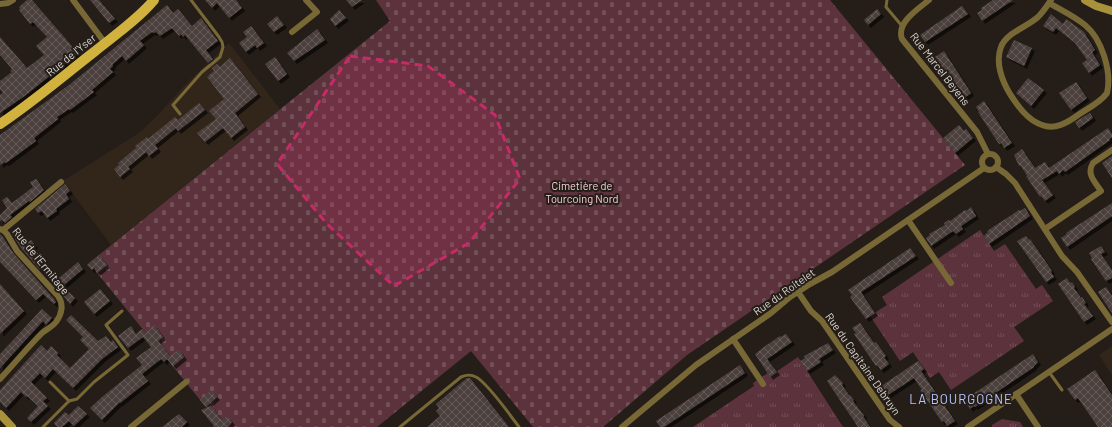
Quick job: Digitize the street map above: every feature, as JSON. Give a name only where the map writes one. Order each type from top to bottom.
[{"type":"main road","name":"Rue de l'Yser","points":[[0,124],[29,104],[105,43],[142,13],[154,0]]},
{"type":"street","points":[[0,4],[8,3],[13,0]]},
{"type":"street","points":[[73,0],[105,43]]},
{"type":"street","points":[[292,32],[317,12],[306,0]]},
{"type":"street","name":"Rue Marcel Beyens","points":[[929,0],[902,26],[901,35],[904,43],[977,132],[988,154]]},
{"type":"street","points":[[1085,0],[1096,6],[1109,10]]},
{"type":"street","points":[[1095,0],[1109,10]]},
{"type":"street","points":[[1050,2],[1081,22],[1094,34],[1106,55],[1110,67],[1111,77],[1108,90],[1102,98],[1069,122],[1051,126],[1039,124],[1020,109],[1005,85],[999,61],[1000,48],[1005,41],[1038,17],[1050,2]]},
{"type":"street","points":[[1045,229],[1100,191],[1091,176],[1091,166],[1112,150]]},
{"type":"street","points":[[988,154],[994,155],[997,158],[998,164],[996,167],[990,170],[984,168],[982,165],[982,160],[988,154]]},
{"type":"street","points":[[996,167],[1015,183],[1062,256],[1077,272],[1112,322]]},
{"type":"street","name":"Rue du Roitelet","points":[[622,427],[696,365],[798,292],[815,280],[832,272],[984,168]]},
{"type":"street","points":[[2,230],[61,182]]},
{"type":"street","points":[[908,220],[951,283]]},
{"type":"street","name":"Rue de l'Ermitage","points":[[0,379],[42,334],[54,325],[62,307],[58,296],[17,251],[9,237],[2,230]]},
{"type":"street","name":"Rue du Capitaine Debruyn","points":[[798,292],[811,311],[822,321],[890,420],[899,427]]},
{"type":"street","points":[[968,427],[1112,329]]},
{"type":"street","points":[[733,339],[763,384]]},
{"type":"street","points":[[131,427],[186,382]]},
{"type":"street","points":[[1016,394],[1038,427]]},
{"type":"street","points":[[0,414],[12,427]]},
{"type":"lane","points":[[180,114],[174,104],[200,74],[220,58],[223,47],[219,37],[191,0]]},
{"type":"lane","points":[[887,0],[886,7],[902,26]]},
{"type":"lane","points":[[43,427],[69,401],[77,398],[94,382],[128,356],[106,325],[122,311]]},
{"type":"lane","points":[[1050,372],[1062,390]]},
{"type":"lane","points":[[401,427],[461,377],[471,375],[480,380],[519,427]]},
{"type":"lane","points":[[50,382],[69,401]]},
{"type":"highlighted area","points":[[350,56],[428,66],[495,115],[520,179],[469,243],[394,286],[327,224],[277,164]]},
{"type":"shaded area","points":[[229,43],[280,109],[111,245],[63,181],[139,133],[157,116],[185,85]]},
{"type":"shaded area","points":[[1112,346],[1112,375],[1099,355]]},
{"type":"green space","name":"Cimetière de Tourcoing Nord","points":[[376,0],[830,0],[965,165],[687,355],[603,427],[533,427],[471,351],[377,427],[222,427],[89,263],[390,21]]},
{"type":"green space","points":[[980,230],[994,251],[1005,244],[1036,289],[1042,285],[1053,301],[1014,327],[1024,341],[951,390],[939,372],[930,378],[913,352],[900,361],[870,316],[887,305],[882,297]]},
{"type":"green space","points":[[798,357],[843,427],[693,427],[754,386],[753,383],[768,373],[770,376]]},
{"type":"green space","points":[[1002,419],[1020,422],[1023,427],[992,427],[992,425]]},
{"type":"building","points":[[27,0],[32,0],[78,53],[26,95],[0,113],[0,95],[3,93],[0,89],[0,81],[12,72],[10,71],[12,69],[0,55],[0,37],[27,68],[44,55],[36,46],[47,37],[33,22],[30,24],[19,10],[19,7]]},
{"type":"building","points":[[90,0],[99,0],[115,19],[109,23]]},
{"type":"building","points":[[205,0],[236,0],[242,8],[229,18],[217,3],[212,8]]},
{"type":"building","points":[[346,0],[362,0],[352,7]]},
{"type":"building","points":[[993,0],[1013,0],[982,21],[977,13],[982,10],[981,8]]},
{"type":"building","points":[[167,5],[173,13],[178,9],[192,26],[201,18],[218,41],[206,50],[213,59],[208,63],[185,35],[183,37],[181,34],[179,36],[172,28],[160,36],[156,32],[152,32],[140,41],[144,45],[126,61],[122,56],[112,65],[113,66],[110,69],[113,72],[92,90],[94,92],[70,110],[69,109],[57,117],[58,119],[34,138],[36,141],[6,163],[5,162],[0,165],[0,135],[69,85]]},
{"type":"building","points":[[962,6],[968,14],[925,42],[920,35]]},
{"type":"building","points":[[877,9],[881,14],[868,25],[864,20]]},
{"type":"building","points":[[339,10],[346,18],[335,26],[330,19]]},
{"type":"building","points":[[1051,14],[1063,24],[1066,19],[1084,32],[1095,50],[1092,52],[1100,65],[1089,73],[1082,63],[1087,60],[1075,43],[1056,28],[1053,32],[1043,26]]},
{"type":"building","points":[[277,16],[284,25],[274,32],[267,24]]},
{"type":"building","points":[[251,26],[264,43],[257,48],[255,45],[246,52],[239,43],[247,37],[243,32]]},
{"type":"building","points":[[317,29],[325,40],[294,61],[287,53]]},
{"type":"building","points":[[1014,40],[1032,48],[1024,66],[1006,57]]},
{"type":"building","points":[[944,51],[971,93],[963,99],[937,63],[939,62],[935,57]]},
{"type":"building","points":[[275,57],[287,74],[278,81],[265,64]]},
{"type":"building","points":[[230,58],[258,94],[235,113],[245,127],[231,138],[223,128],[205,142],[197,133],[216,119],[209,111],[224,99],[207,77],[214,71],[212,68],[217,64],[220,67]]},
{"type":"building","points":[[1028,78],[1044,90],[1031,106],[1016,93]]},
{"type":"building","points":[[1076,82],[1087,98],[1071,110],[1059,93]]},
{"type":"building","points":[[984,101],[1012,143],[1004,148],[1001,143],[999,144],[978,112],[979,111],[976,107]]},
{"type":"building","points":[[199,103],[205,110],[178,131],[176,128],[155,145],[158,149],[149,156],[146,152],[128,167],[130,169],[120,177],[114,169],[119,165],[118,163],[136,148],[135,146],[147,137],[148,139],[175,117],[178,120]]},
{"type":"building","points":[[1090,113],[1093,118],[1079,128],[1075,122]]},
{"type":"building","points":[[959,125],[964,131],[966,129],[973,138],[955,153],[943,138]]},
{"type":"building","points":[[1108,128],[1112,134],[1112,137],[1109,139],[1110,140],[1065,172],[1063,170],[1059,174],[1057,171],[1042,180],[1053,195],[1045,201],[1041,196],[1040,197],[1026,176],[1027,175],[1020,165],[1019,166],[1014,155],[1022,149],[1035,168],[1045,162],[1049,168]]},
{"type":"building","points":[[1112,156],[1112,178],[1102,163]]},
{"type":"building","points":[[36,179],[44,190],[30,202],[29,201],[10,215],[12,217],[5,223],[2,220],[0,221],[0,215],[7,208],[2,200],[7,197],[12,203],[33,187],[30,182]]},
{"type":"building","points":[[65,184],[70,191],[66,194],[69,199],[56,209],[57,211],[47,218],[42,211],[38,213],[35,209]]},
{"type":"building","points":[[1112,203],[1112,216],[1067,247],[1061,238],[1067,234],[1066,233]]},
{"type":"building","points":[[971,207],[976,216],[961,226],[963,229],[956,234],[953,231],[931,246],[926,238],[930,235],[929,234]]},
{"type":"building","points":[[1025,208],[1030,216],[989,244],[984,236],[988,232],[987,231],[1019,210],[1020,211]]},
{"type":"building","points":[[19,232],[28,242],[31,240],[35,245],[33,247],[47,264],[40,270],[21,248],[14,237]]},
{"type":"building","points":[[0,234],[14,254],[54,299],[56,302],[54,304],[43,294],[36,300],[0,262]]},
{"type":"building","points":[[1026,236],[1029,240],[1030,239],[1052,271],[1051,272],[1054,277],[1046,282],[1017,241]]},
{"type":"building","points":[[1101,246],[1105,252],[1101,254],[1112,270],[1112,278],[1106,281],[1091,259],[1092,258],[1089,253]]},
{"type":"building","points":[[910,248],[916,256],[861,292],[875,313],[866,319],[850,297],[852,295],[848,290]]},
{"type":"building","points":[[99,255],[107,265],[97,273],[94,268],[92,270],[87,265]]},
{"type":"building","points":[[78,262],[83,269],[63,286],[75,298],[70,304],[53,283]]},
{"type":"building","points":[[1067,278],[1070,283],[1072,282],[1075,287],[1074,288],[1081,298],[1082,297],[1086,303],[1084,304],[1093,316],[1084,322],[1058,284]]},
{"type":"building","points":[[0,284],[24,311],[0,334]]},
{"type":"building","points":[[1106,287],[1112,296],[1112,313],[1098,292]]},
{"type":"building","points":[[100,289],[110,301],[94,314],[84,302]]},
{"type":"building","points":[[42,309],[52,318],[46,325],[43,321],[0,368],[0,354]]},
{"type":"building","points":[[71,315],[98,341],[106,336],[111,342],[113,340],[118,347],[102,359],[73,388],[53,369],[45,378],[40,373],[31,382],[47,398],[43,401],[48,406],[31,422],[27,418],[38,406],[21,392],[6,408],[0,402],[0,390],[41,345],[47,351],[51,346],[58,353],[57,355],[70,368],[89,349],[80,340],[83,337],[66,320]]},
{"type":"building","points":[[860,323],[874,343],[876,342],[886,356],[884,357],[889,364],[881,370],[877,365],[876,366],[854,334],[856,333],[852,328]]},
{"type":"building","points":[[154,325],[163,337],[158,341],[170,356],[179,350],[184,357],[173,366],[167,359],[164,362],[161,359],[142,374],[148,381],[119,403],[102,420],[90,408],[142,365],[136,358],[151,347],[143,337],[128,348],[118,336],[131,326],[136,334],[142,329],[146,333]]},
{"type":"building","points":[[786,334],[792,342],[767,359],[777,372],[770,377],[755,354],[780,336],[781,337]]},
{"type":"building","points":[[828,343],[833,350],[819,359],[821,362],[807,371],[800,361],[805,358],[804,356]]},
{"type":"building","points":[[1033,354],[1038,362],[1034,367],[970,409],[964,400]]},
{"type":"building","points":[[918,361],[924,369],[921,371],[955,421],[947,426],[944,421],[942,422],[920,390],[922,390],[914,378],[888,395],[887,394],[882,397],[877,389]]},
{"type":"building","points":[[740,365],[745,373],[664,427],[660,427],[656,421]]},
{"type":"building","points":[[1095,370],[1112,395],[1112,427],[1098,427],[1078,398],[1075,400],[1067,389]]},
{"type":"building","points":[[835,375],[842,382],[842,385],[864,415],[863,416],[870,427],[858,427],[827,381]]},
{"type":"building","points":[[467,378],[470,378],[509,427],[427,427],[440,416],[436,411],[439,408],[436,404]]},
{"type":"building","points":[[211,390],[217,397],[206,407],[200,400]]},
{"type":"building","points":[[78,406],[87,414],[74,426],[69,421],[62,427],[57,427],[54,423],[65,412],[69,415]]},
{"type":"building","points":[[211,406],[222,420],[227,416],[232,422],[228,427],[213,427],[214,426],[201,410]]},
{"type":"building","points":[[179,414],[187,422],[182,427],[162,427]]},
{"type":"district","name":"LA BOURGOGNE","points":[[961,399]]}]
